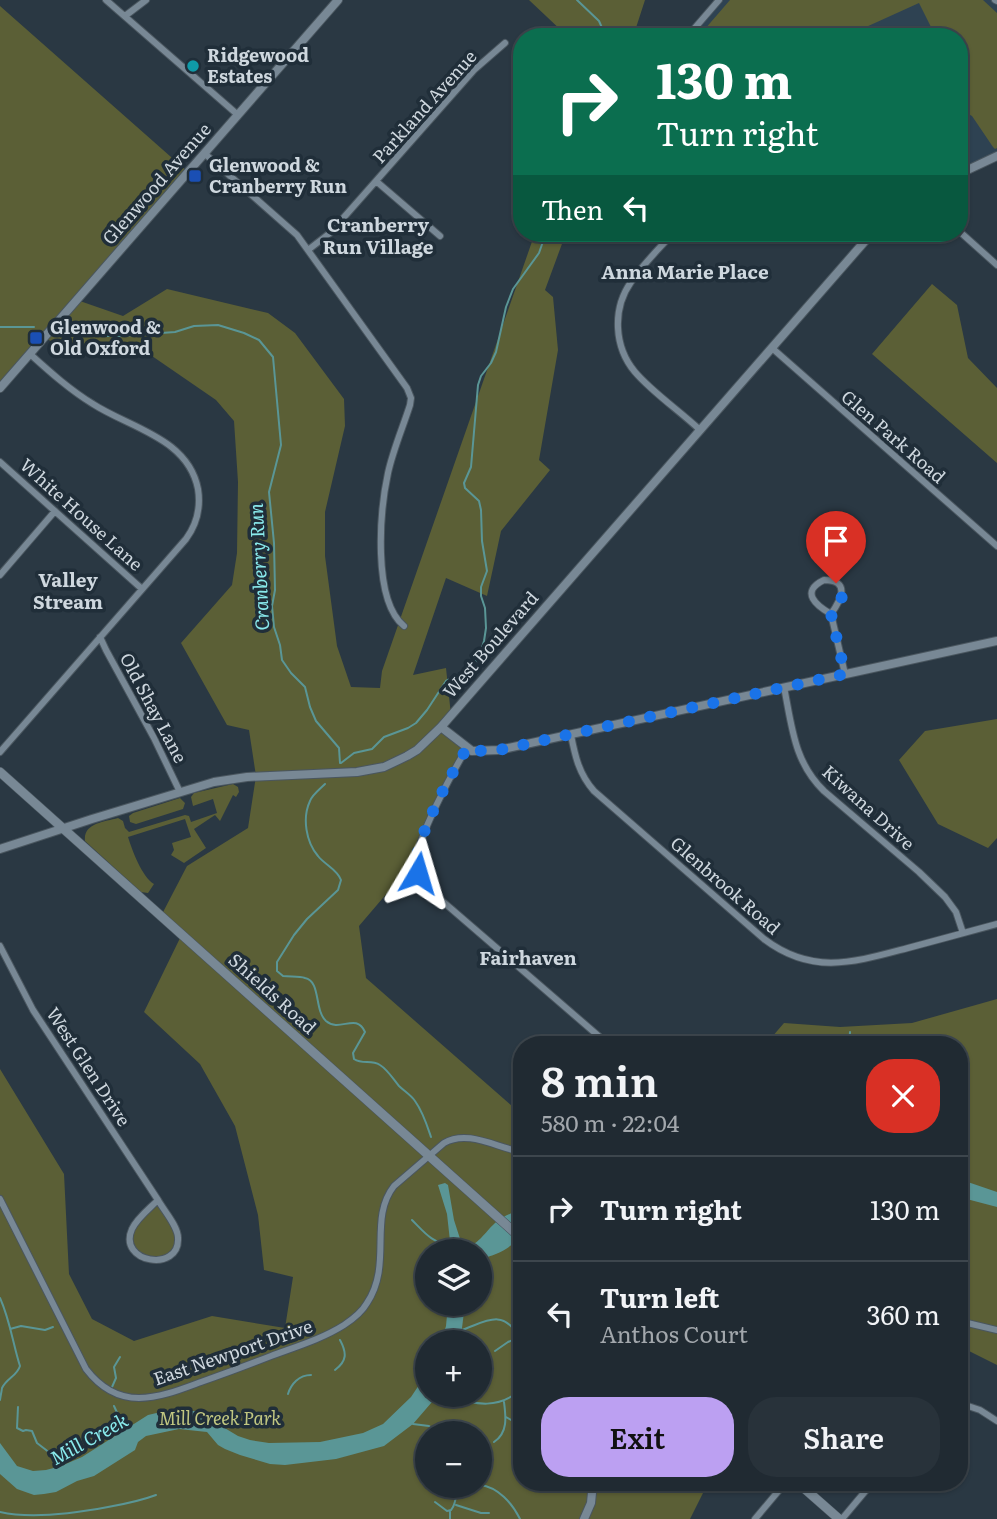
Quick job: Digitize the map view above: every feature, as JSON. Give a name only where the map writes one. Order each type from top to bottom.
[{"type":"main road","name":"Shields Road","points":[[0,772],[513,1231]]},
{"type":"main road","points":[[808,1491],[841,1519]]},
{"type":"street","points":[[106,0],[238,115]]},
{"type":"street","points":[[125,16],[146,0]]},
{"type":"street","name":"Glenwood Avenue","points":[[0,388],[338,0]]},
{"type":"street","points":[[695,28],[719,0]]},
{"type":"street","name":"Parkland Avenue","points":[[308,250],[330,233],[474,70],[505,43]]},
{"type":"street","points":[[204,153],[297,235],[400,376],[410,394],[410,405],[388,473],[381,535],[382,567],[388,596],[396,617],[404,626]]},
{"type":"street","points":[[968,170],[997,156]]},
{"type":"street","points":[[376,181],[440,236]]},
{"type":"street","points":[[968,240],[997,265]]},
{"type":"street","points":[[665,242],[626,290],[619,312],[619,336],[626,360],[637,375],[700,430]]},
{"type":"street","name":"West Boulevard","points":[[0,849],[214,782],[285,774],[357,772],[384,767],[408,756],[440,727],[864,242]]},
{"type":"street","name":"Glen Park Road","points":[[772,348],[997,546]]},
{"type":"street","points":[[0,752],[186,539],[195,526],[199,512],[198,492],[191,468],[183,457],[170,446],[95,406],[30,354]]},
{"type":"street","name":"White House Lane","points":[[0,462],[142,589]]},
{"type":"street","points":[[0,575],[55,512]]},
{"type":"street","points":[[831,614],[841,601],[842,593],[836,583],[824,580],[815,586],[813,600],[831,614],[845,674]]},
{"type":"street","name":"Old Shay Lane","points":[[100,637],[180,792]]},
{"type":"street","points":[[440,727],[472,751],[499,750],[997,642]]},
{"type":"street","name":"Kiwana Drive","points":[[784,687],[795,745],[811,776],[824,791],[945,897],[956,912],[962,933]]},
{"type":"street","name":"Glenbrook Road","points":[[570,735],[579,769],[594,791],[764,939],[800,959],[846,963],[997,924]]},
{"type":"street","points":[[467,748],[423,836],[416,858],[421,880],[598,1036]]},
{"type":"street","name":"West Glen Drive","points":[[0,947],[33,1010],[158,1200],[177,1231],[178,1244],[172,1254],[152,1261],[135,1250],[131,1234],[135,1224],[158,1200]]},
{"type":"street","name":"East Newport Drive","points":[[0,1199],[86,1368],[102,1387],[120,1395],[140,1398],[177,1391],[324,1336],[345,1325],[367,1303],[377,1284],[381,1263],[384,1202],[394,1186],[452,1138],[464,1137],[513,1150]]},
{"type":"street","points":[[968,1323],[997,1330]]},
{"type":"street","points":[[968,1407],[980,1410],[997,1421]]},
{"type":"street","points":[[584,1519],[591,1503],[592,1491]]},
{"type":"street","points":[[755,1519],[778,1491]]},
{"type":"street","points":[[841,1519],[865,1491]]},
{"type":"shaded area","points":[[719,0],[995,0],[997,156],[968,170],[968,28],[695,28]]},
{"type":"shaded area","points":[[968,1182],[997,1192],[997,1207],[968,1199]]},
{"type":"shaded area","points":[[445,1183],[448,1185],[460,1239],[450,1239],[447,1214],[438,1185]]},
{"type":"shaded area","points":[[513,1213],[513,1243],[492,1255],[492,1239],[479,1239],[501,1218]]},
{"type":"shaded area","points":[[447,1316],[464,1316],[462,1330],[445,1330]]},
{"type":"shaded area","points":[[415,1391],[415,1407],[428,1407],[413,1424],[384,1446],[336,1459],[285,1465],[270,1464],[225,1449],[207,1432],[179,1429],[146,1436],[138,1442],[135,1450],[94,1476],[56,1492],[34,1495],[17,1489],[0,1474],[0,1443],[17,1466],[33,1471],[46,1470],[82,1457],[148,1415],[165,1411],[197,1411],[213,1415],[221,1421],[223,1427],[250,1440],[269,1443],[320,1442],[363,1433],[383,1424]]},
{"type":"green space","points":[[529,0],[645,0],[636,28],[559,28]]},
{"type":"green space","points":[[730,0],[983,0],[997,13],[997,148],[993,147],[968,114],[968,28],[932,28],[919,3],[864,28],[706,28]]},
{"type":"green space","name":"Mill Creek Park","points":[[0,6],[188,172],[77,300],[123,316],[167,289],[268,313],[295,333],[344,399],[345,426],[325,512],[325,556],[337,646],[351,687],[380,688],[382,671],[532,242],[563,242],[545,290],[553,297],[558,350],[539,460],[550,470],[501,531],[487,596],[446,578],[413,675],[446,668],[451,715],[441,727],[467,748],[423,836],[417,858],[359,926],[366,978],[513,1107],[513,1491],[704,1491],[690,1519],[0,1519],[0,1069],[64,1174],[69,1274],[92,1319],[134,1341],[212,1316],[285,1328],[293,1277],[264,1270],[258,1215],[235,1126],[200,1064],[144,1012],[182,934],[161,916],[187,866],[248,828],[256,776],[249,730],[227,725],[181,643],[232,585],[237,553],[238,482],[234,421],[216,400],[152,356],[119,357],[79,353],[44,338],[0,388]]},
{"type":"green space","points":[[932,284],[957,305],[968,358],[997,388],[997,463],[872,354]]},
{"type":"green space","points":[[997,719],[997,838],[988,848],[938,824],[899,760],[925,731]]},
{"type":"green space","points":[[233,784],[238,787],[239,792],[236,797],[233,795],[220,821],[215,815],[194,829],[206,848],[184,863],[171,855],[174,850],[172,843],[191,837],[185,819],[128,837],[142,869],[154,884],[148,893],[141,892],[85,841],[87,830],[91,827],[118,818],[129,832],[185,815],[189,816],[191,822],[217,813],[213,799],[193,806],[191,797],[194,793]]},
{"type":"green space","points":[[180,798],[185,803],[183,809],[136,824],[130,822],[129,816],[133,813]]},
{"type":"green space","points":[[997,999],[997,1365],[968,1350],[968,1036],[773,1036],[784,1023],[840,1027],[912,1023]]},
{"type":"green space","points":[[158,1200],[177,1231],[176,1249],[159,1260],[137,1253],[131,1233]]},
{"type":"waterway","points":[[577,0],[599,21],[602,28]]},
{"type":"waterway","points":[[341,763],[354,753],[372,749],[384,737],[416,723],[446,681],[472,667],[480,654],[486,628],[481,587],[487,571],[479,501],[465,488],[464,483],[471,467],[478,385],[496,352],[513,289],[539,253],[543,242]]},
{"type":"waterway","name":"Cranberry Run","points":[[69,332],[91,336],[120,336],[175,332],[194,326],[218,325],[259,340],[273,357],[281,445],[269,492],[274,543],[274,627],[282,660],[305,687],[316,721],[339,748],[340,763]]},
{"type":"waterway","name":"Cranberry Run","points":[[0,327],[34,327]]},
{"type":"waterway","name":"Cranberry Run","points":[[325,784],[310,801],[306,815],[307,830],[314,850],[341,880],[338,890],[294,935],[277,962],[277,971],[283,976],[310,980],[326,1021],[337,1025],[352,1023],[361,1026],[365,1032],[353,1053],[354,1059],[377,1063],[386,1069],[415,1101],[431,1137]]},
{"type":"waterway","points":[[850,1032],[850,1036]]},
{"type":"waterway","points":[[412,1220],[433,1239]]},
{"type":"waterway","points":[[0,1298],[20,1366],[2,1388],[0,1400]]},
{"type":"waterway","points":[[462,1330],[493,1320],[506,1322],[513,1328]]},
{"type":"waterway","points":[[10,1329],[21,1326],[45,1330],[53,1327]]},
{"type":"waterway","points":[[335,1370],[345,1356],[340,1340]]},
{"type":"waterway","points":[[495,1351],[513,1340]]},
{"type":"waterway","points":[[112,1387],[116,1378],[114,1367],[120,1357]]},
{"type":"waterway","points":[[288,1394],[296,1381],[311,1375]]},
{"type":"waterway","points":[[492,1403],[513,1395]]},
{"type":"waterway","points":[[494,1442],[504,1429],[504,1402]]},
{"type":"waterway","name":"Mill Creek","points":[[114,1406],[125,1430]]},
{"type":"waterway","name":"Mill Creek","points":[[18,1407],[17,1428],[32,1431],[37,1443],[50,1453],[56,1467]]},
{"type":"waterway","points":[[217,1418],[223,1414],[233,1414]]},
{"type":"waterway","points":[[506,1417],[513,1421]]},
{"type":"waterway","points":[[492,1488],[504,1497],[520,1519]]},
{"type":"waterway","points":[[0,1512],[25,1515],[68,1513],[120,1505],[156,1495]]},
{"type":"waterway","points":[[435,1502],[447,1511],[451,1510],[456,1498]]},
{"type":"waterway","points":[[456,1505],[489,1513]]},
{"type":"waterway","points":[[450,1511],[450,1519]]},
{"type":"place","name":"Ridgewood Estates","points":[[193,66]]},
{"type":"place","name":"Glenwood & Cranberry Run","points":[[195,176]]},
{"type":"place","name":"Glenwood & Old Oxford","points":[[36,338]]},
{"type":"district","name":"Cranberry Run Village","points":[[378,236]]},
{"type":"district","name":"Anna Marie Place","points":[[685,272]]},
{"type":"district","name":"Valley Stream","points":[[68,591]]},
{"type":"district","name":"Fairhaven","points":[[528,958]]},
{"type":"route","points":[[418,873],[416,858],[423,836],[467,748],[472,751],[499,750],[845,674],[831,614],[842,597],[840,587],[836,583]]}]
